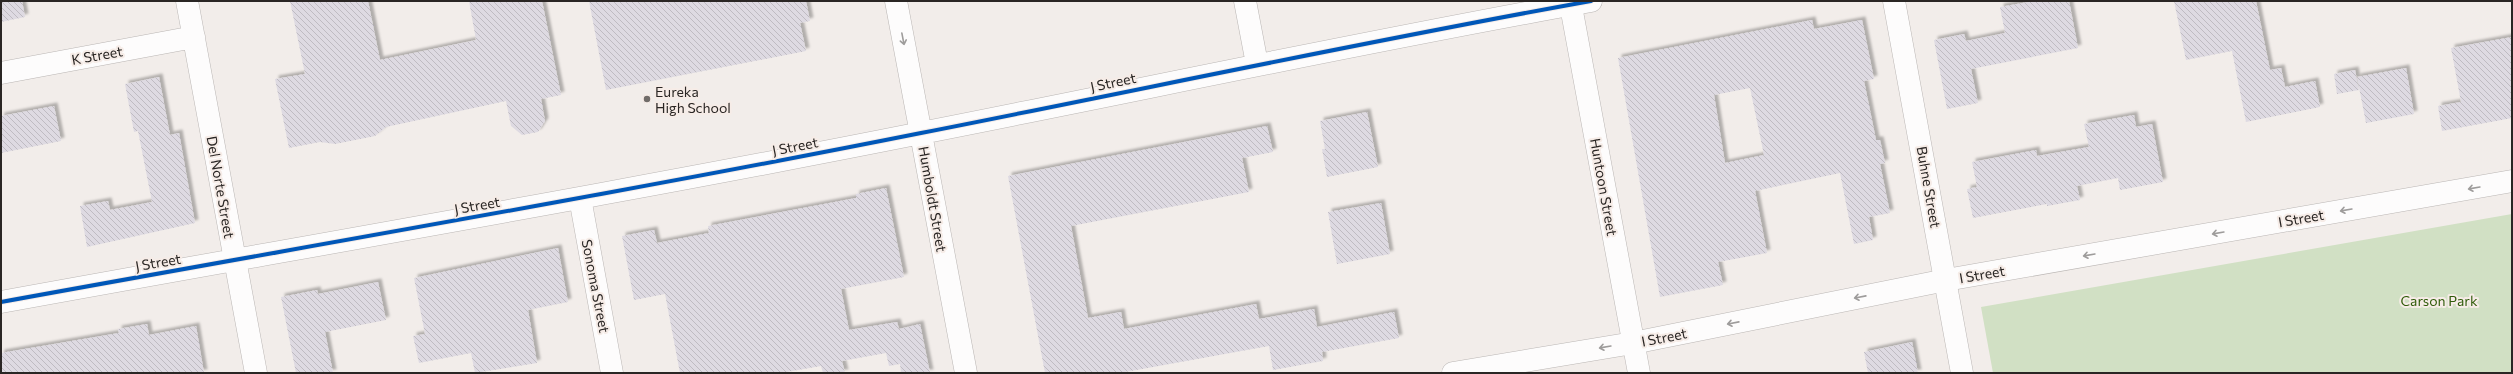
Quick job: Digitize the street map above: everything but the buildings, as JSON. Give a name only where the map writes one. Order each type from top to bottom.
[{"type":"street","name":"Del Norte Street","points":[[187,1],[256,373]]},
{"type":"street","name":"Humboldt Street","points":[[896,1],[966,373]]},
{"type":"street","points":[[1245,1],[1257,64]]},
{"type":"street","name":"Buhne Street","points":[[1894,1],[1962,373]]},
{"type":"street","name":"J Street","points":[[1,302],[580,198],[921,133],[1257,64],[1577,2]]},
{"type":"street","name":"Huntoon Street","points":[[1577,2],[1639,373]]},
{"type":"street","name":"K Street","points":[[1,73],[194,37]]},
{"type":"street","name":"I Street","points":[[1453,373],[1633,343],[1946,280],[2512,181]]},
{"type":"street","name":"Sonoma Street","points":[[580,198],[612,373]]},
{"type":"green space","name":"Carson Park","points":[[2512,214],[2512,373],[1993,373],[1981,307]]},
{"type":"cycle path","points":[[1,302],[691,177],[921,133],[1423,32],[1591,1]]},
{"type":"place","name":"Eureka High School","points":[[647,99]]}]
